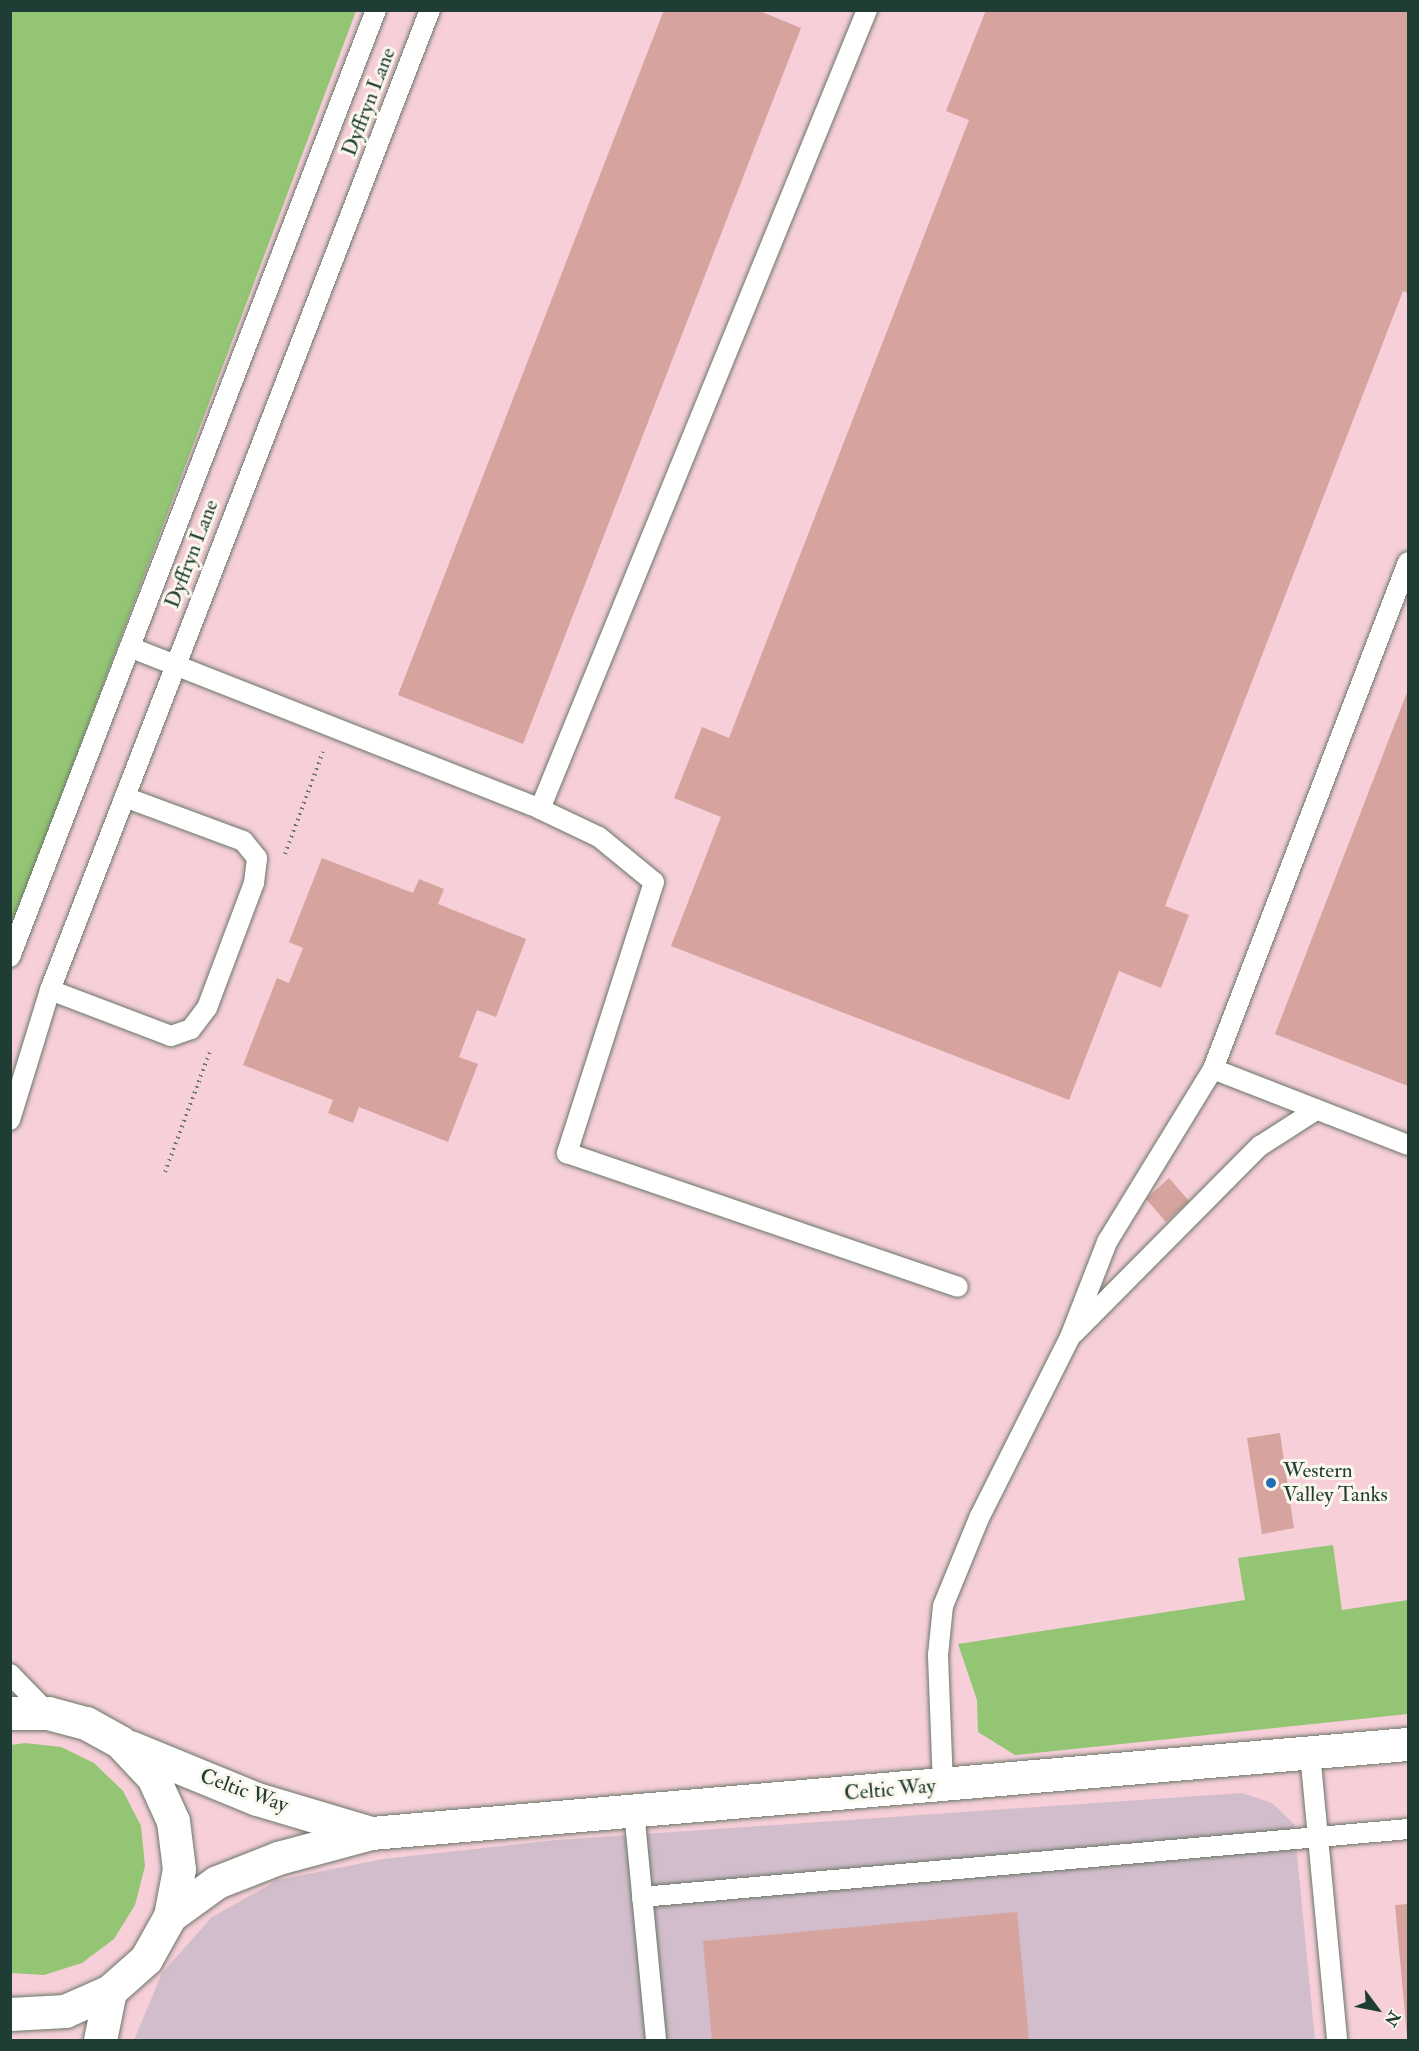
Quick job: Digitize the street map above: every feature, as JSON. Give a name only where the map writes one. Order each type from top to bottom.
[{"type":"street","name":"Celtic Way","points":[[10,1713],[48,1713],[86,1723],[120,1742],[257,1798],[371,1833]]},
{"type":"street","name":"Celtic Way","points":[[10,2014],[65,2011],[110,1991],[146,1959],[170,1916],[179,1869],[173,1821],[153,1778],[120,1742]]},
{"type":"street","name":"Celtic Way","points":[[170,1916],[217,1882],[278,1858],[371,1833],[943,1786],[1408,1744]]},
{"type":"street","points":[[100,2040],[110,1991]]},
{"type":"lane","name":"Dyffryn Lane","points":[[10,957],[132,648],[376,10]]},
{"type":"lane","name":"Dyffryn Lane","points":[[10,1120],[50,990],[430,10]]},
{"type":"lane","points":[[540,809],[867,10]]},
{"type":"lane","points":[[943,1786],[938,1654],[943,1606],[980,1516],[1070,1337],[1107,1242],[1213,1069],[1408,562]]},
{"type":"lane","points":[[132,648],[540,809],[599,837],[654,882],[567,1153],[958,1287]]},
{"type":"lane","points":[[50,990],[171,1036],[191,1029],[207,1008],[258,871],[255,852],[243,841],[125,797]]},
{"type":"lane","points":[[1213,1069],[1408,1145]]},
{"type":"lane","points":[[1070,1337],[1260,1146],[1316,1110]]},
{"type":"lane","points":[[10,1674],[48,1713]]},
{"type":"lane","points":[[1310,1754],[1337,2040]]},
{"type":"lane","points":[[634,1811],[656,2040]]},
{"type":"lane","points":[[642,1898],[1408,1829]]},
{"type":"shaded area","points":[[11,11],[1408,11],[1408,2040],[11,2040]]},
{"type":"shaded area","points":[[1242,1793],[1272,1803],[1294,1824],[1315,2040],[134,2040],[162,1973],[212,1917],[278,1880],[383,1859],[557,1840]]},
{"type":"green space","points":[[11,11],[356,11],[11,930]]},
{"type":"green space","points":[[1333,1545],[1342,1610],[1408,1600],[1408,1714],[1015,1755],[978,1732],[977,1700],[958,1644],[1245,1600],[1238,1558]]},
{"type":"green space","points":[[25,1743],[61,1747],[94,1763],[123,1791],[141,1826],[145,1866],[135,1905],[114,1939],[82,1963],[44,1975],[11,1973],[11,1745]]},
{"type":"building","points":[[664,10],[757,10],[801,28],[523,744],[398,695]]},
{"type":"building","points":[[986,10],[1408,10],[1408,293],[1403,291],[1165,906],[1189,915],[1161,988],[1119,971],[1069,1100],[671,946],[721,817],[674,798],[702,727],[729,738],[969,120],[946,111]]},
{"type":"building","points":[[1408,690],[1408,1086],[1275,1034]]},
{"type":"building","points":[[322,858],[413,893],[419,879],[444,889],[438,904],[526,939],[496,1017],[477,1010],[459,1057],[478,1064],[448,1142],[359,1107],[353,1123],[328,1113],[333,1100],[243,1065],[277,978],[289,983],[303,948],[289,942]]},
{"type":"building","points":[[1169,1178],[1189,1201],[1166,1222],[1146,1199]]},
{"type":"building","name":"Western Valley Tanks","points":[[1280,1433],[1294,1528],[1262,1534],[1247,1438]]},
{"type":"building","points":[[1408,1904],[1408,2036],[1407,2036],[1395,1905]]},
{"type":"building","points":[[1017,1912],[1029,2040],[712,2040],[703,1941]]},
{"type":"place","name":"Western Valley Tanks","points":[[1271,1483]]}]
